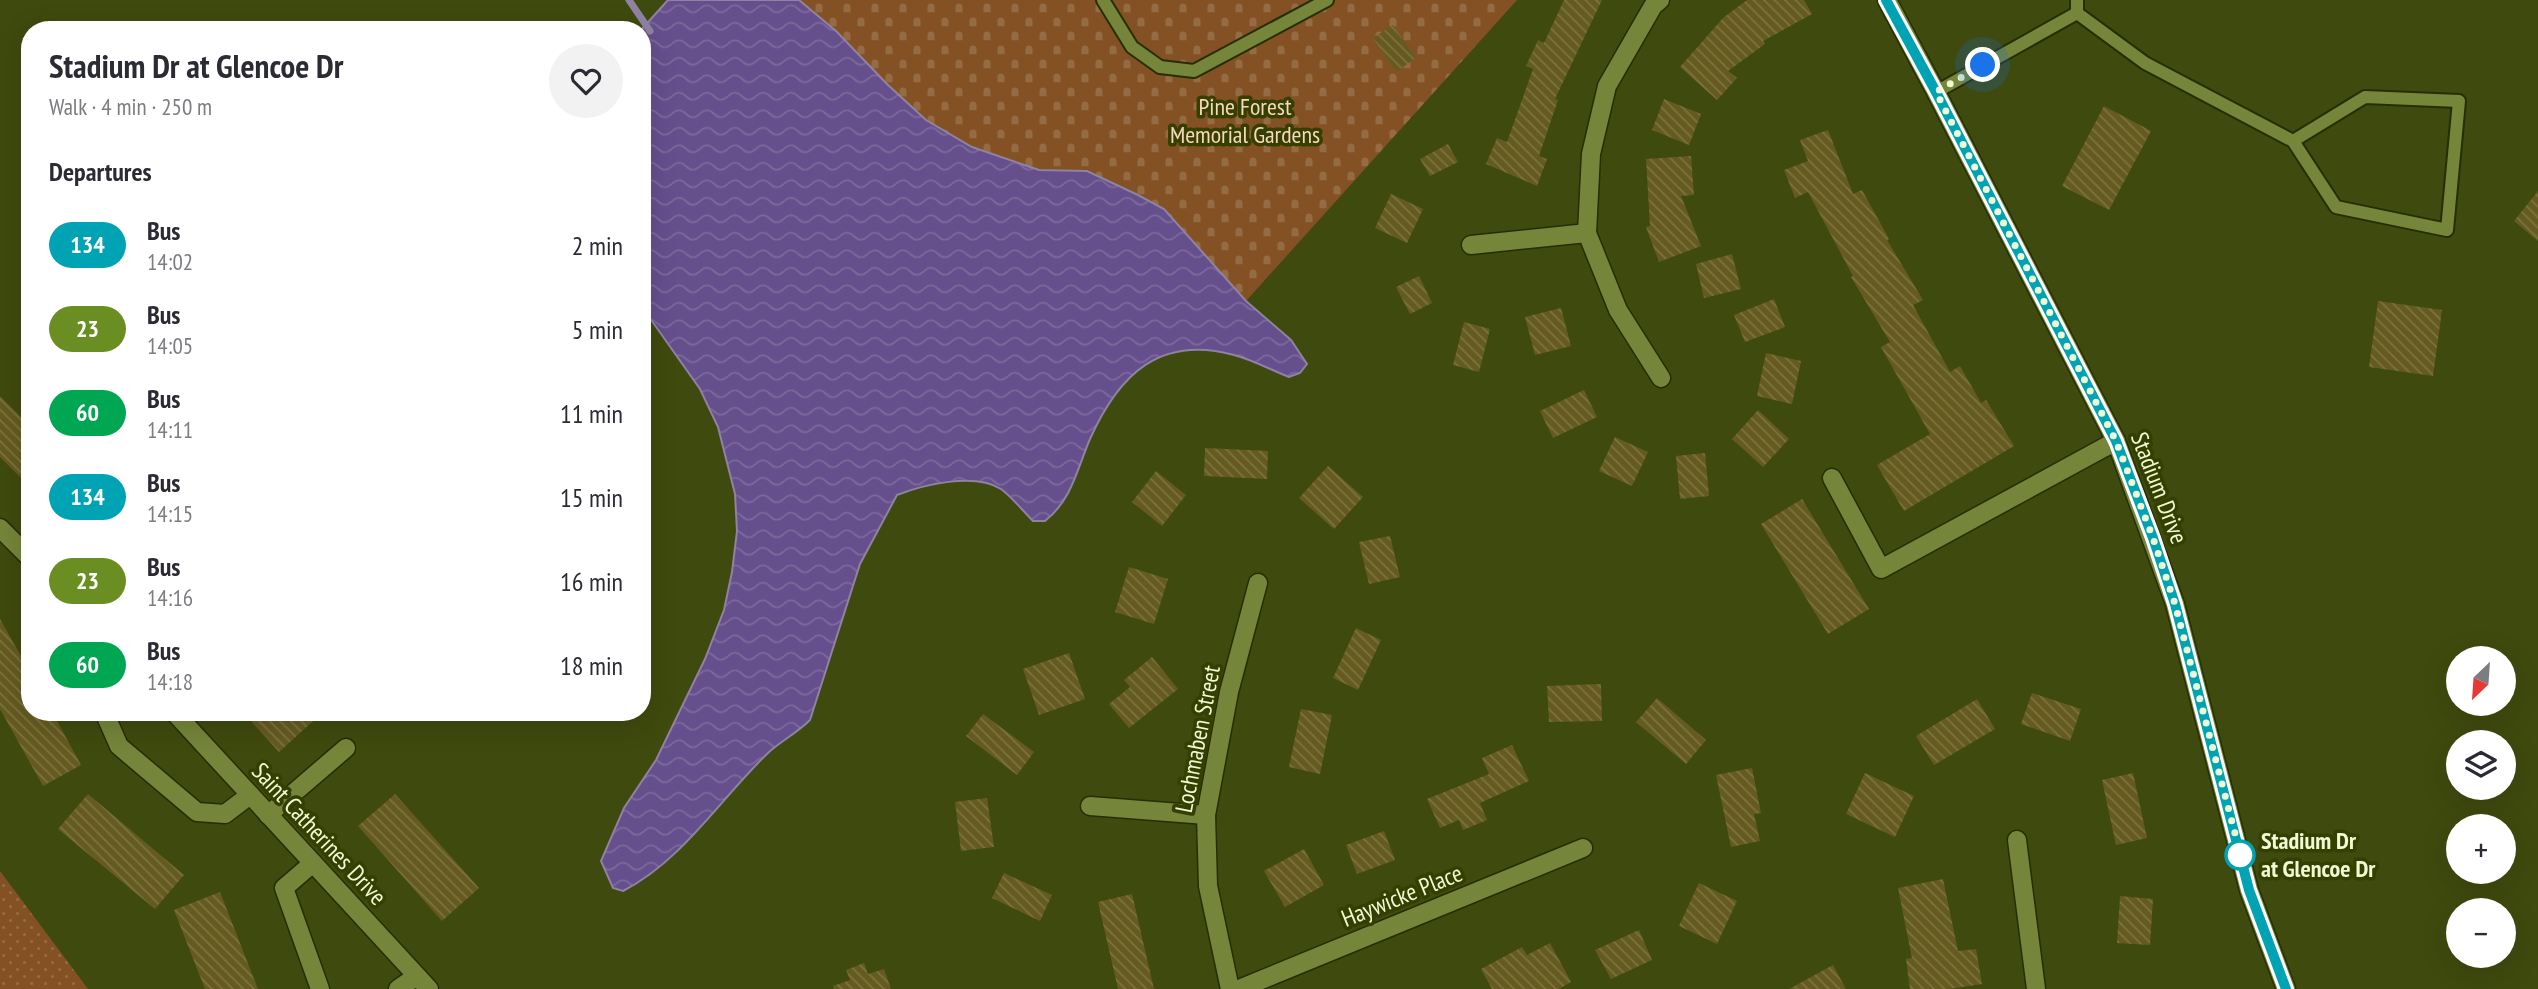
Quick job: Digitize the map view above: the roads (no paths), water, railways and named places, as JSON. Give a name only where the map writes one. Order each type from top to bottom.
[{"type":"street","points":[[1660,0],[1653,6],[1607,86],[1591,154],[1587,233],[1618,310],[1661,377]]},
{"type":"street","name":"Stadium Drive","points":[[1886,0],[2116,441],[2175,604],[2249,890],[2286,989]]},
{"type":"street","points":[[1471,246],[1587,233]]},
{"type":"street","points":[[1832,478],[1881,569],[2116,441]]},
{"type":"street","points":[[0,528],[21,549]]},
{"type":"street","name":"Lochmaben Street","points":[[1230,989],[1209,886],[1206,815],[1229,692],[1258,583]]},
{"type":"street","points":[[108,721],[119,746],[197,812],[225,814],[250,795]]},
{"type":"street","name":"Saint Catherines Drive","points":[[182,721],[423,982]]},
{"type":"street","points":[[268,815],[345,748]]},
{"type":"street","points":[[1090,806],[1206,815]]},
{"type":"street","points":[[2017,840],[2036,989]]},
{"type":"street","name":"Haywicke Place","points":[[1239,989],[1583,848]]},
{"type":"street","points":[[313,863],[284,888],[320,989]]},
{"type":"street","points":[[398,989],[423,982]]},
{"type":"lane","points":[[1103,0],[1132,47],[1160,67],[1194,71],[1327,0]]},
{"type":"lane","points":[[1936,92],[2077,6],[2145,63],[2293,141],[2336,207],[2447,230],[2459,101],[2365,97],[2293,141]]},
{"type":"water","points":[[668,0],[799,0],[836,31],[926,120],[972,147],[1039,170],[1087,171],[1164,209],[1246,301],[1291,340],[1307,364],[1300,373],[1289,377],[1241,357],[1208,350],[1184,351],[1145,365],[1114,396],[1101,416],[1068,494],[1045,521],[1033,521],[1001,489],[977,481],[934,484],[897,495],[860,564],[810,720],[768,753],[683,846],[644,878],[623,891],[613,888],[601,861],[624,808],[656,760],[705,659],[724,610],[737,531],[735,494],[718,427],[700,389],[651,320],[649,21]]},
{"type":"waterway","points":[[629,0],[643,21]]},
{"type":"place","name":"Stadium Dr at Glencoe Dr","points":[[2240,855]]},
{"type":"park label","name":"Pine Forest Memorial Gardens","points":[[1245,121]]}]
